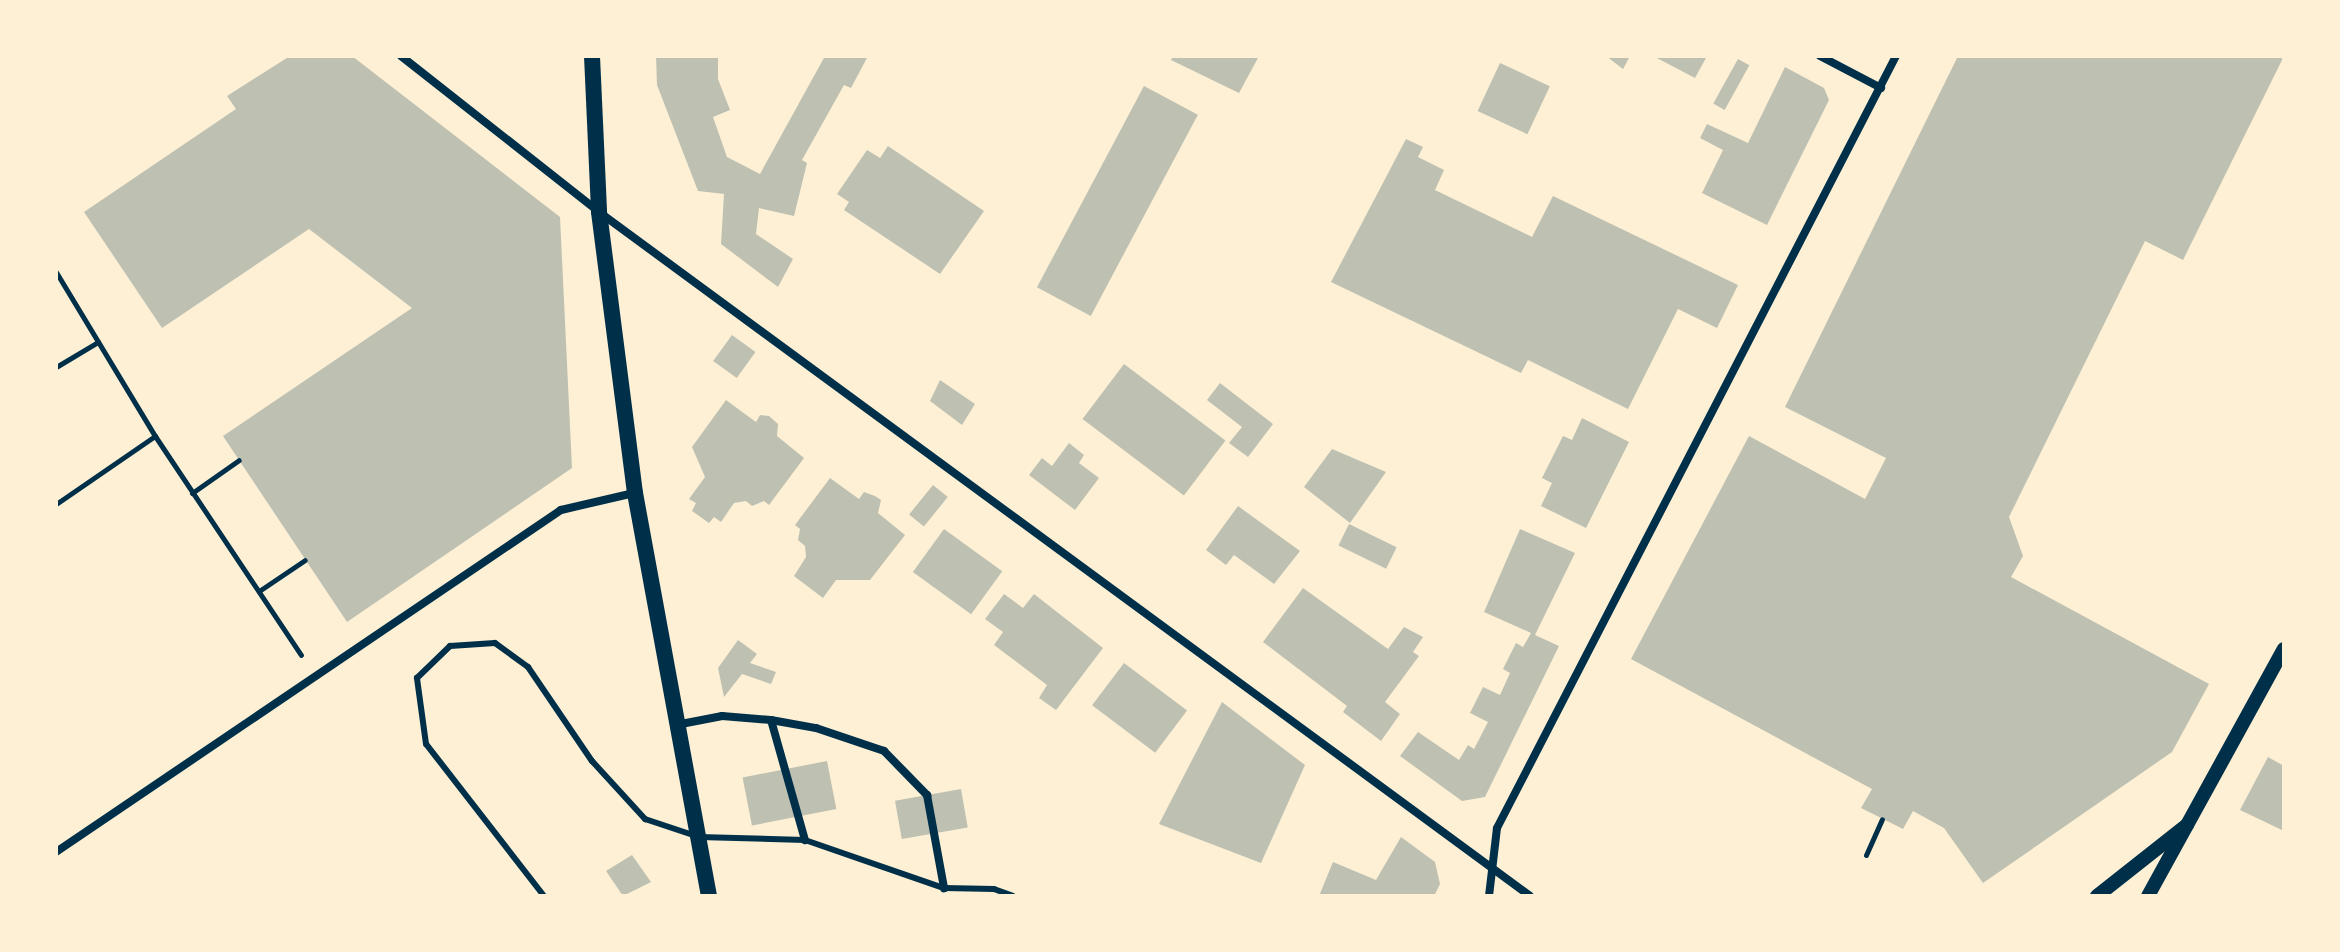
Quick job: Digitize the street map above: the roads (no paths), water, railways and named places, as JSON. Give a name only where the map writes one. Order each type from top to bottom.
[{"type":"main road","points":[[592,56],[599,212],[635,493],[681,724],[709,896]]},
{"type":"street","points":[[401,56],[599,212],[1530,896]]},
{"type":"street","points":[[1820,56],[1881,88]]},
{"type":"street","points":[[1489,896],[1496,872],[1497,828],[1896,56]]},
{"type":"street","points":[[56,852],[561,510],[635,493]]},
{"type":"street","points":[[2148,896],[2193,820],[2284,649]]},
{"type":"street","points":[[681,724],[722,716],[771,720],[816,728],[884,751],[927,795],[944,888]]},
{"type":"street","points":[[771,720],[805,840]]},
{"type":"street","points":[[2097,896],[2193,820]]},
{"type":"lane","points":[[544,896],[426,744],[417,678],[450,646],[495,643],[528,667],[592,761],[645,819],[699,837],[805,840],[944,888],[994,889],[1013,896]]}]
